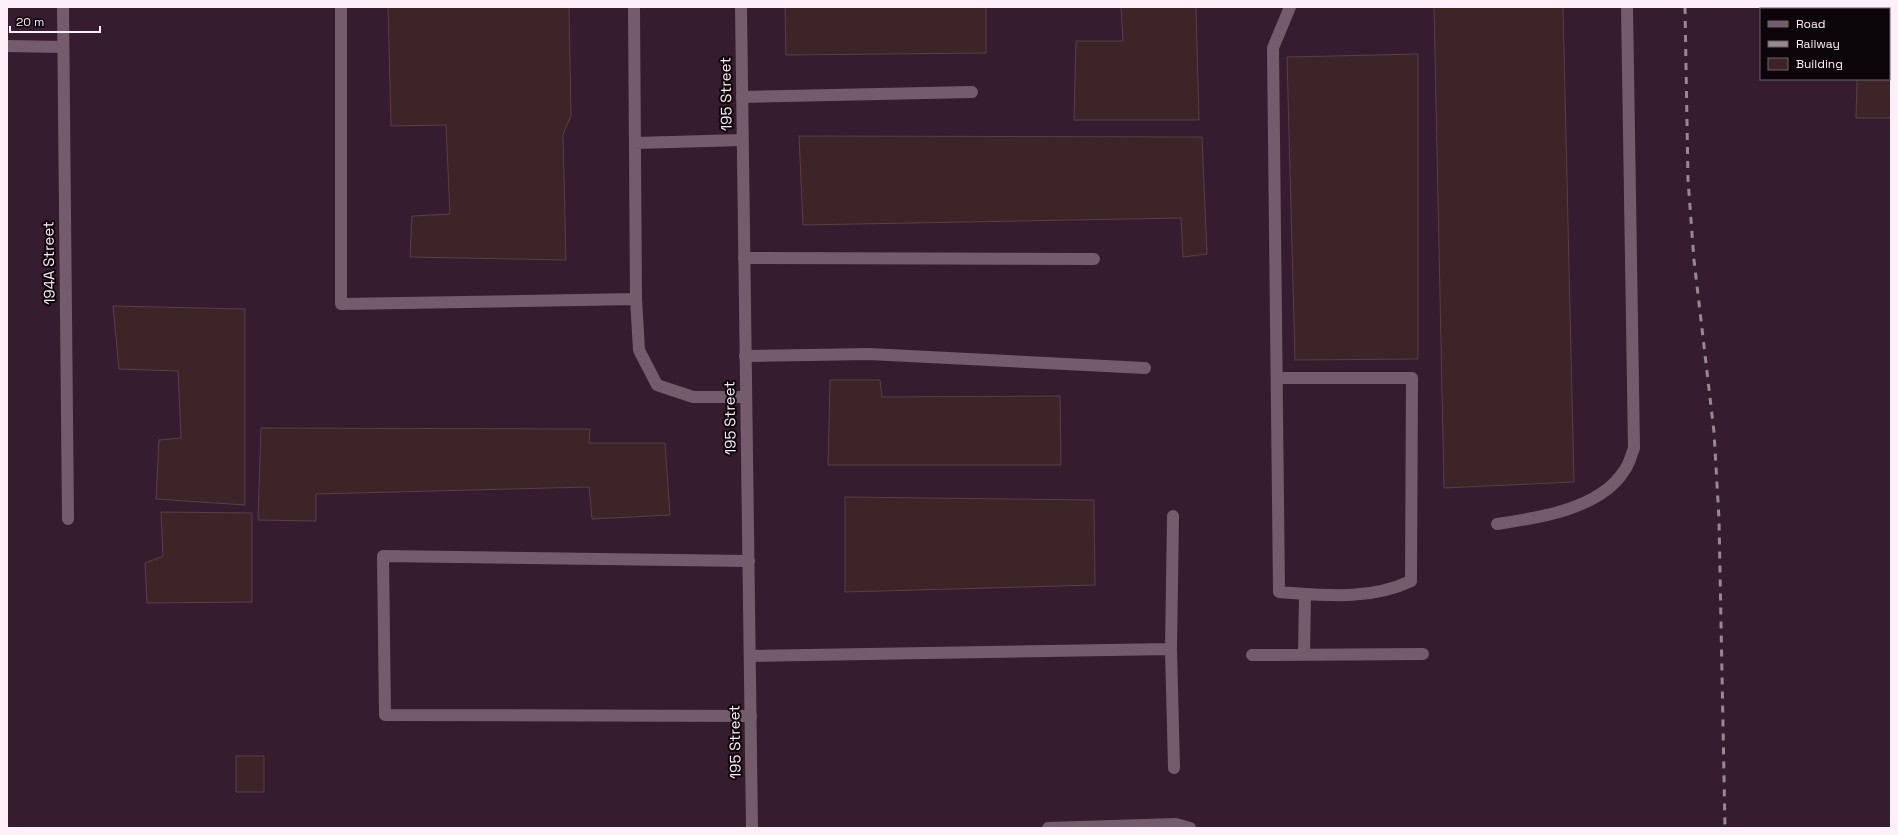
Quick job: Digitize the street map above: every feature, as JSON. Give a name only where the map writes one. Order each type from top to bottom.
[{"type":"street","name":"194A Street","points":[[63,7],[68,519]]},
{"type":"street","points":[[341,7],[341,304],[636,299]]},
{"type":"street","points":[[634,7],[636,299],[639,350],[657,385],[693,397],[746,397]]},
{"type":"street","name":"195 Street","points":[[741,7],[752,828]]},
{"type":"street","points":[[1277,378],[1412,378],[1411,580],[1396,588],[1365,594],[1336,596],[1279,592],[1273,48],[1290,7]]},
{"type":"street","points":[[1497,524],[1535,519],[1569,508],[1603,493],[1624,471],[1634,448],[1627,7]]},
{"type":"street","points":[[7,46],[63,47]]},
{"type":"street","points":[[742,97],[972,92]]},
{"type":"street","points":[[635,143],[742,140]]},
{"type":"street","points":[[744,258],[1094,259]]},
{"type":"street","points":[[745,356],[869,354],[1145,368]]},
{"type":"street","points":[[1173,516],[1171,649],[1174,768]]},
{"type":"street","points":[[749,561],[384,556],[385,715],[751,716]]},
{"type":"street","points":[[1304,655],[1305,594]]},
{"type":"street","points":[[750,656],[1171,649]]},
{"type":"street","points":[[1252,655],[1423,654]]},
{"type":"street","points":[[1048,828],[1176,824],[1190,828]]},
{"type":"shaded area","points":[[7,7],[1891,7],[1891,828],[7,828]]},
{"type":"building","points":[[388,7],[569,7],[571,116],[563,134],[566,260],[410,257],[412,216],[450,214],[446,125],[391,126]]},
{"type":"building","points":[[785,7],[986,7],[986,53],[786,55]]},
{"type":"building","points":[[1121,7],[1196,7],[1199,120],[1074,120],[1076,41],[1123,41]]},
{"type":"building","points":[[1434,7],[1563,7],[1574,482],[1444,488]]},
{"type":"building","points":[[1891,7],[1891,118],[1856,118],[1857,80],[1890,80],[1890,8],[1803,8]]},
{"type":"building","points":[[1418,54],[1418,359],[1295,360],[1287,57]]},
{"type":"building","points":[[799,136],[1202,137],[1207,254],[1183,257],[1181,218],[803,225]]},
{"type":"building","points":[[113,306],[245,309],[245,505],[156,499],[159,440],[181,438],[178,371],[119,369]]},
{"type":"building","points":[[830,380],[880,380],[882,397],[1060,396],[1061,465],[828,465]]},
{"type":"building","points":[[261,428],[590,429],[589,443],[665,443],[670,515],[592,519],[589,487],[316,494],[316,521],[258,520]]},
{"type":"building","points":[[845,497],[1094,500],[1095,585],[845,592]]},
{"type":"building","points":[[161,512],[252,513],[252,602],[147,603],[145,563],[163,556]]},
{"type":"building","points":[[236,756],[264,756],[264,792],[236,792]]},
{"type":"railway","points":[[1685,7],[1688,180],[1694,260],[1714,432],[1719,519],[1725,828]]}]
